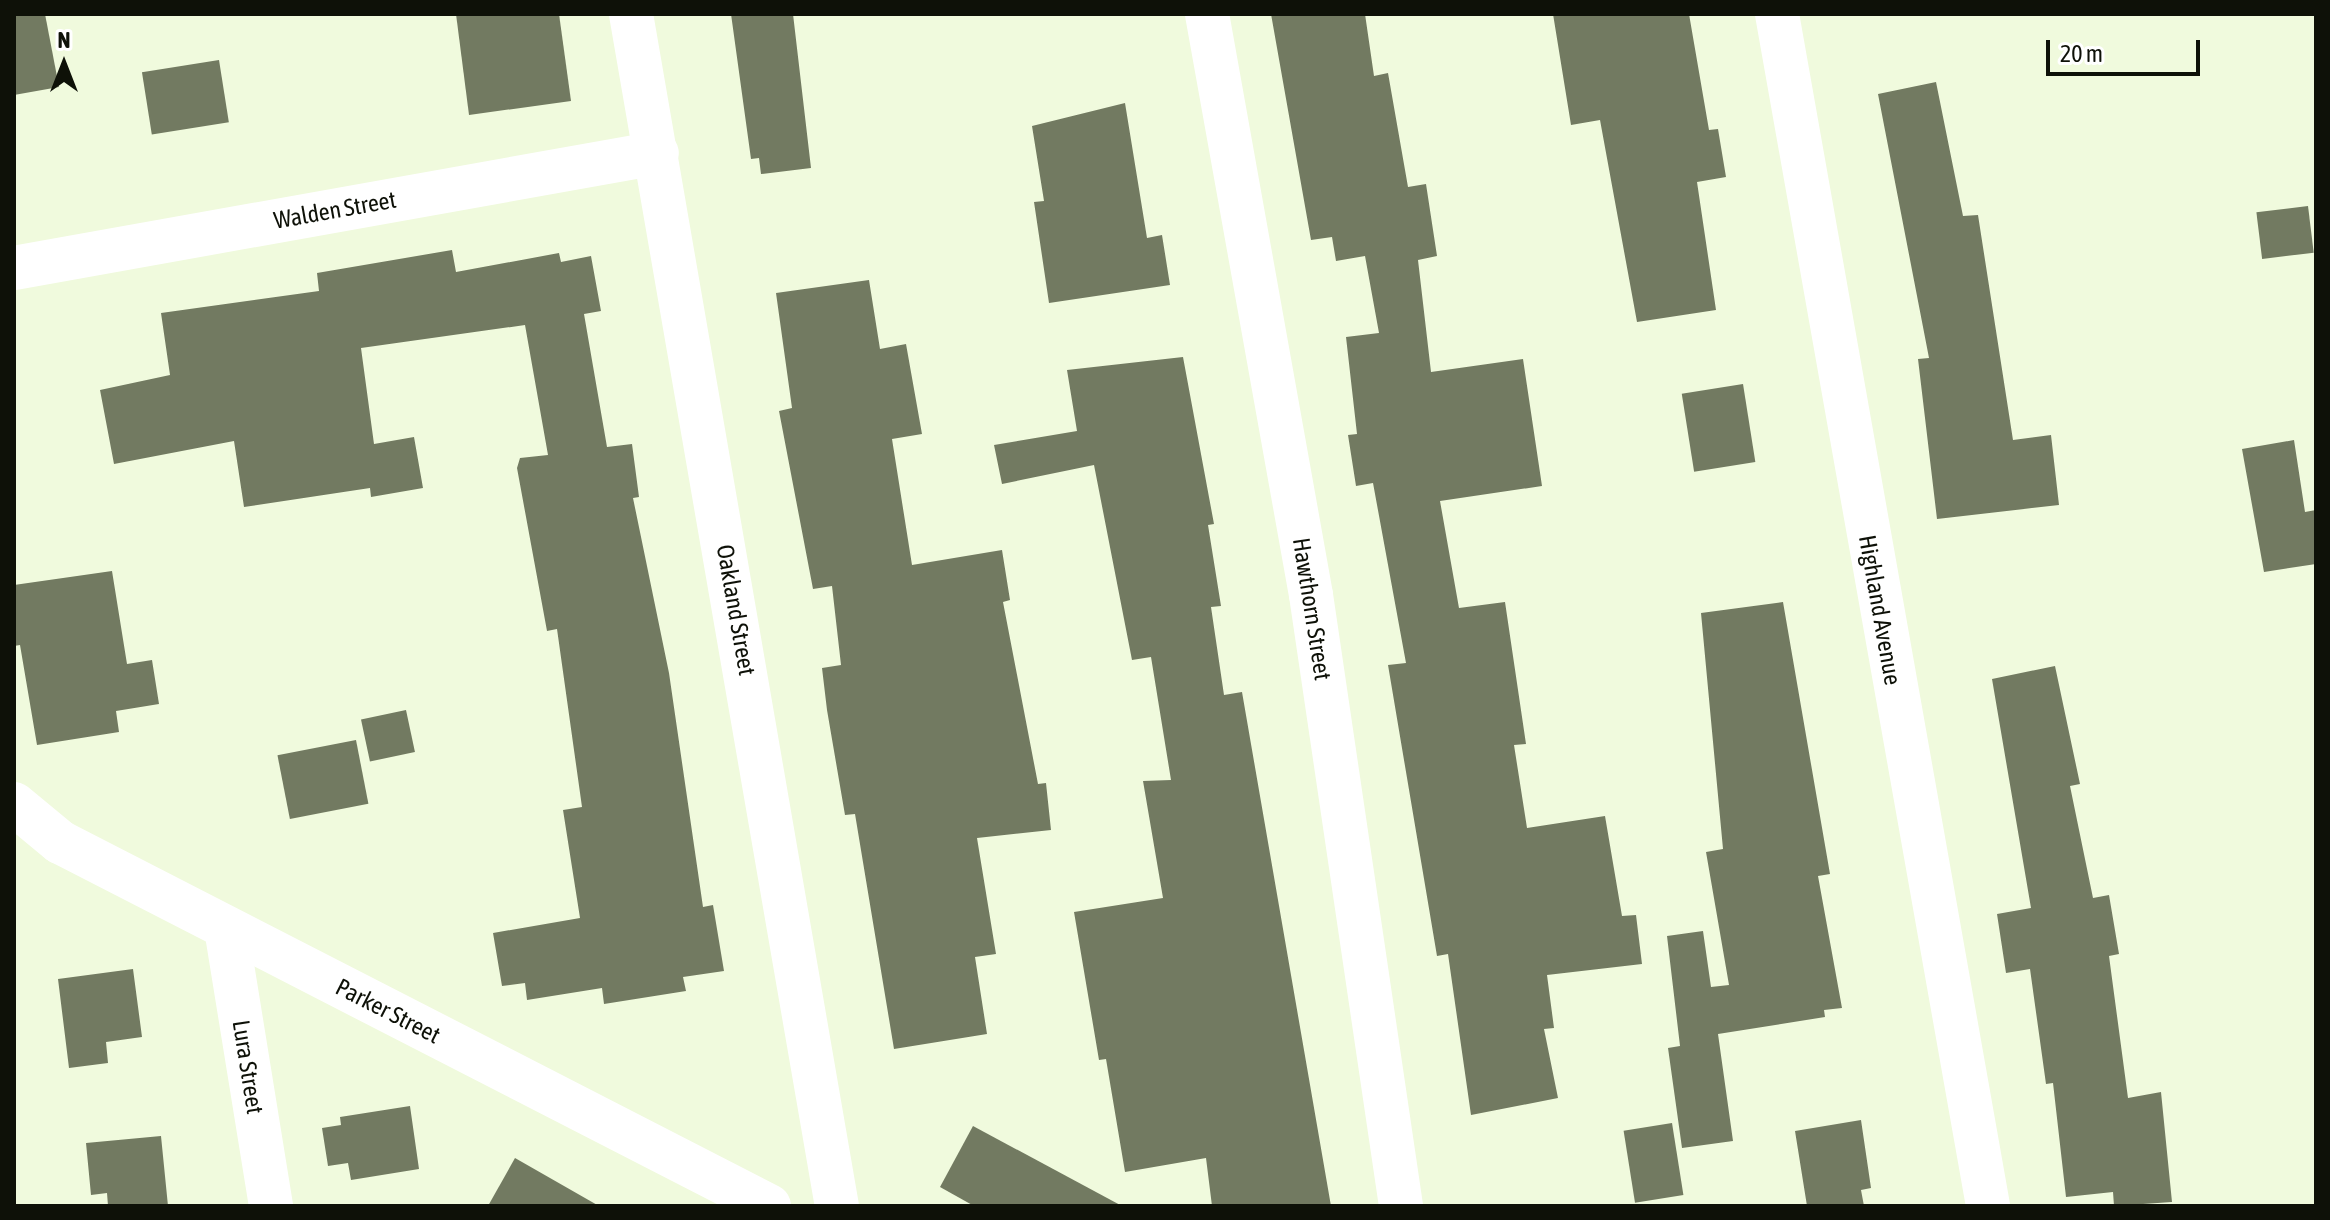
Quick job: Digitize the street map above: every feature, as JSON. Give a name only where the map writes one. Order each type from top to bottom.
[{"type":"street","name":"Oakland Street","points":[[631,14],[837,1206]]},
{"type":"street","name":"Hawthorn Street","points":[[1207,14],[1311,595],[1401,1206]]},
{"type":"street","name":"Highland Avenue","points":[[1777,14],[1988,1206]]},
{"type":"street","name":"Walden Street","points":[[14,268],[657,153]]},
{"type":"street","name":"Parker Street","points":[[14,804],[60,842],[717,1192],[769,1206]]},
{"type":"street","name":"Lura Street","points":[[226,928],[271,1206]]},
{"type":"building","points":[[14,14],[45,14],[59,87],[14,95]]},
{"type":"building","points":[[456,14],[559,14],[571,101],[469,115]]},
{"type":"building","points":[[731,14],[793,14],[811,168],[761,174],[759,158],[751,159]]},
{"type":"building","points":[[1271,14],[1365,14],[1374,76],[1388,73],[1408,187],[1426,184],[1437,256],[1418,260],[1431,372],[1523,359],[1542,486],[1440,501],[1459,608],[1505,602],[1526,744],[1514,745],[1527,828],[1605,816],[1622,916],[1636,915],[1642,964],[1547,975],[1554,1028],[1544,1029],[1558,1098],[1471,1115],[1448,954],[1437,956],[1388,665],[1406,663],[1373,483],[1356,486],[1348,435],[1357,434],[1346,337],[1379,333],[1365,256],[1336,261],[1332,237],[1311,240]]},
{"type":"building","points":[[1553,14],[1689,14],[1709,130],[1718,129],[1726,177],[1697,182],[1716,310],[1637,322],[1600,120],[1571,125]]},
{"type":"building","points":[[219,60],[229,122],[152,134],[142,72]]},
{"type":"building","points":[[1936,82],[1963,216],[1978,215],[2013,440],[2051,435],[2059,505],[1937,519],[1918,359],[1929,358],[1878,94]]},
{"type":"building","points":[[1125,103],[1147,238],[1162,235],[1170,285],[1049,303],[1034,202],[1044,201],[1032,126]]},
{"type":"building","points":[[2308,206],[2314,253],[2262,259],[2256,212]]},
{"type":"building","points":[[452,250],[456,272],[559,253],[561,262],[591,256],[601,311],[584,314],[607,447],[632,444],[639,497],[633,498],[669,673],[703,907],[713,905],[724,971],[683,977],[686,991],[604,1004],[602,988],[527,1000],[525,983],[502,986],[493,933],[580,918],[563,810],[582,807],[557,629],[547,631],[517,468],[520,458],[548,455],[525,325],[361,348],[374,444],[414,437],[423,488],[371,497],[370,488],[244,507],[234,441],[114,464],[100,390],[170,375],[161,313],[319,291],[317,273]]},
{"type":"building","points":[[869,280],[880,349],[906,344],[922,434],[892,439],[912,565],[1002,550],[1010,600],[1003,602],[1038,784],[1046,783],[1051,830],[977,838],[996,954],[975,957],[987,1034],[894,1049],[855,814],[845,815],[827,710],[822,668],[841,665],[832,586],[813,589],[779,411],[792,408],[776,293]]},
{"type":"building","points":[[1183,357],[1214,524],[1208,525],[1221,606],[1211,607],[1224,695],[1242,692],[1331,1206],[1212,1206],[1206,1158],[1125,1172],[1106,1059],[1099,1060],[1074,912],[1163,898],[1143,781],[1171,780],[1151,657],[1132,660],[1094,465],[1002,484],[994,445],[1077,431],[1067,370]]},
{"type":"building","points":[[1743,384],[1755,462],[1694,472],[1682,394]]},
{"type":"building","points":[[2294,440],[2305,512],[2316,510],[2316,564],[2264,572],[2242,449]]},
{"type":"building","points":[[112,571],[127,664],[152,660],[159,704],[116,711],[119,732],[37,745],[20,645],[14,646],[14,585]]},
{"type":"building","points":[[1783,602],[1830,874],[1818,876],[1842,1008],[1824,1010],[1825,1017],[1718,1034],[1733,1141],[1682,1148],[1668,1048],[1680,1046],[1667,936],[1703,931],[1711,987],[1729,985],[1706,852],[1723,849],[1701,613]]},
{"type":"building","points":[[2055,666],[2080,784],[2070,786],[2093,898],[2109,895],[2119,954],[2109,956],[2128,1098],[2161,1092],[2172,1202],[2114,1206],[2113,1192],[2066,1197],[2053,1083],[2046,1084],[2030,969],[2006,973],[1997,914],[2031,908],[1992,679]]},
{"type":"building","points":[[406,710],[415,752],[370,762],[361,720]]},
{"type":"building","points":[[356,740],[368,804],[290,819],[277,755]]},
{"type":"building","points":[[133,969],[142,1037],[106,1042],[108,1063],[69,1068],[58,979]]},
{"type":"building","points":[[410,1106],[419,1169],[351,1180],[348,1163],[328,1166],[322,1128],[341,1125],[340,1117]]},
{"type":"building","points":[[1861,1120],[1871,1188],[1861,1190],[1864,1206],[1807,1206],[1795,1131]]},
{"type":"building","points":[[1672,1123],[1683,1195],[1635,1203],[1624,1131]]},
{"type":"building","points":[[973,1126],[1122,1206],[974,1206],[940,1187]]},
{"type":"building","points":[[161,1136],[168,1206],[108,1206],[107,1193],[91,1195],[86,1143]]},
{"type":"building","points":[[515,1158],[599,1206],[488,1206]]}]
